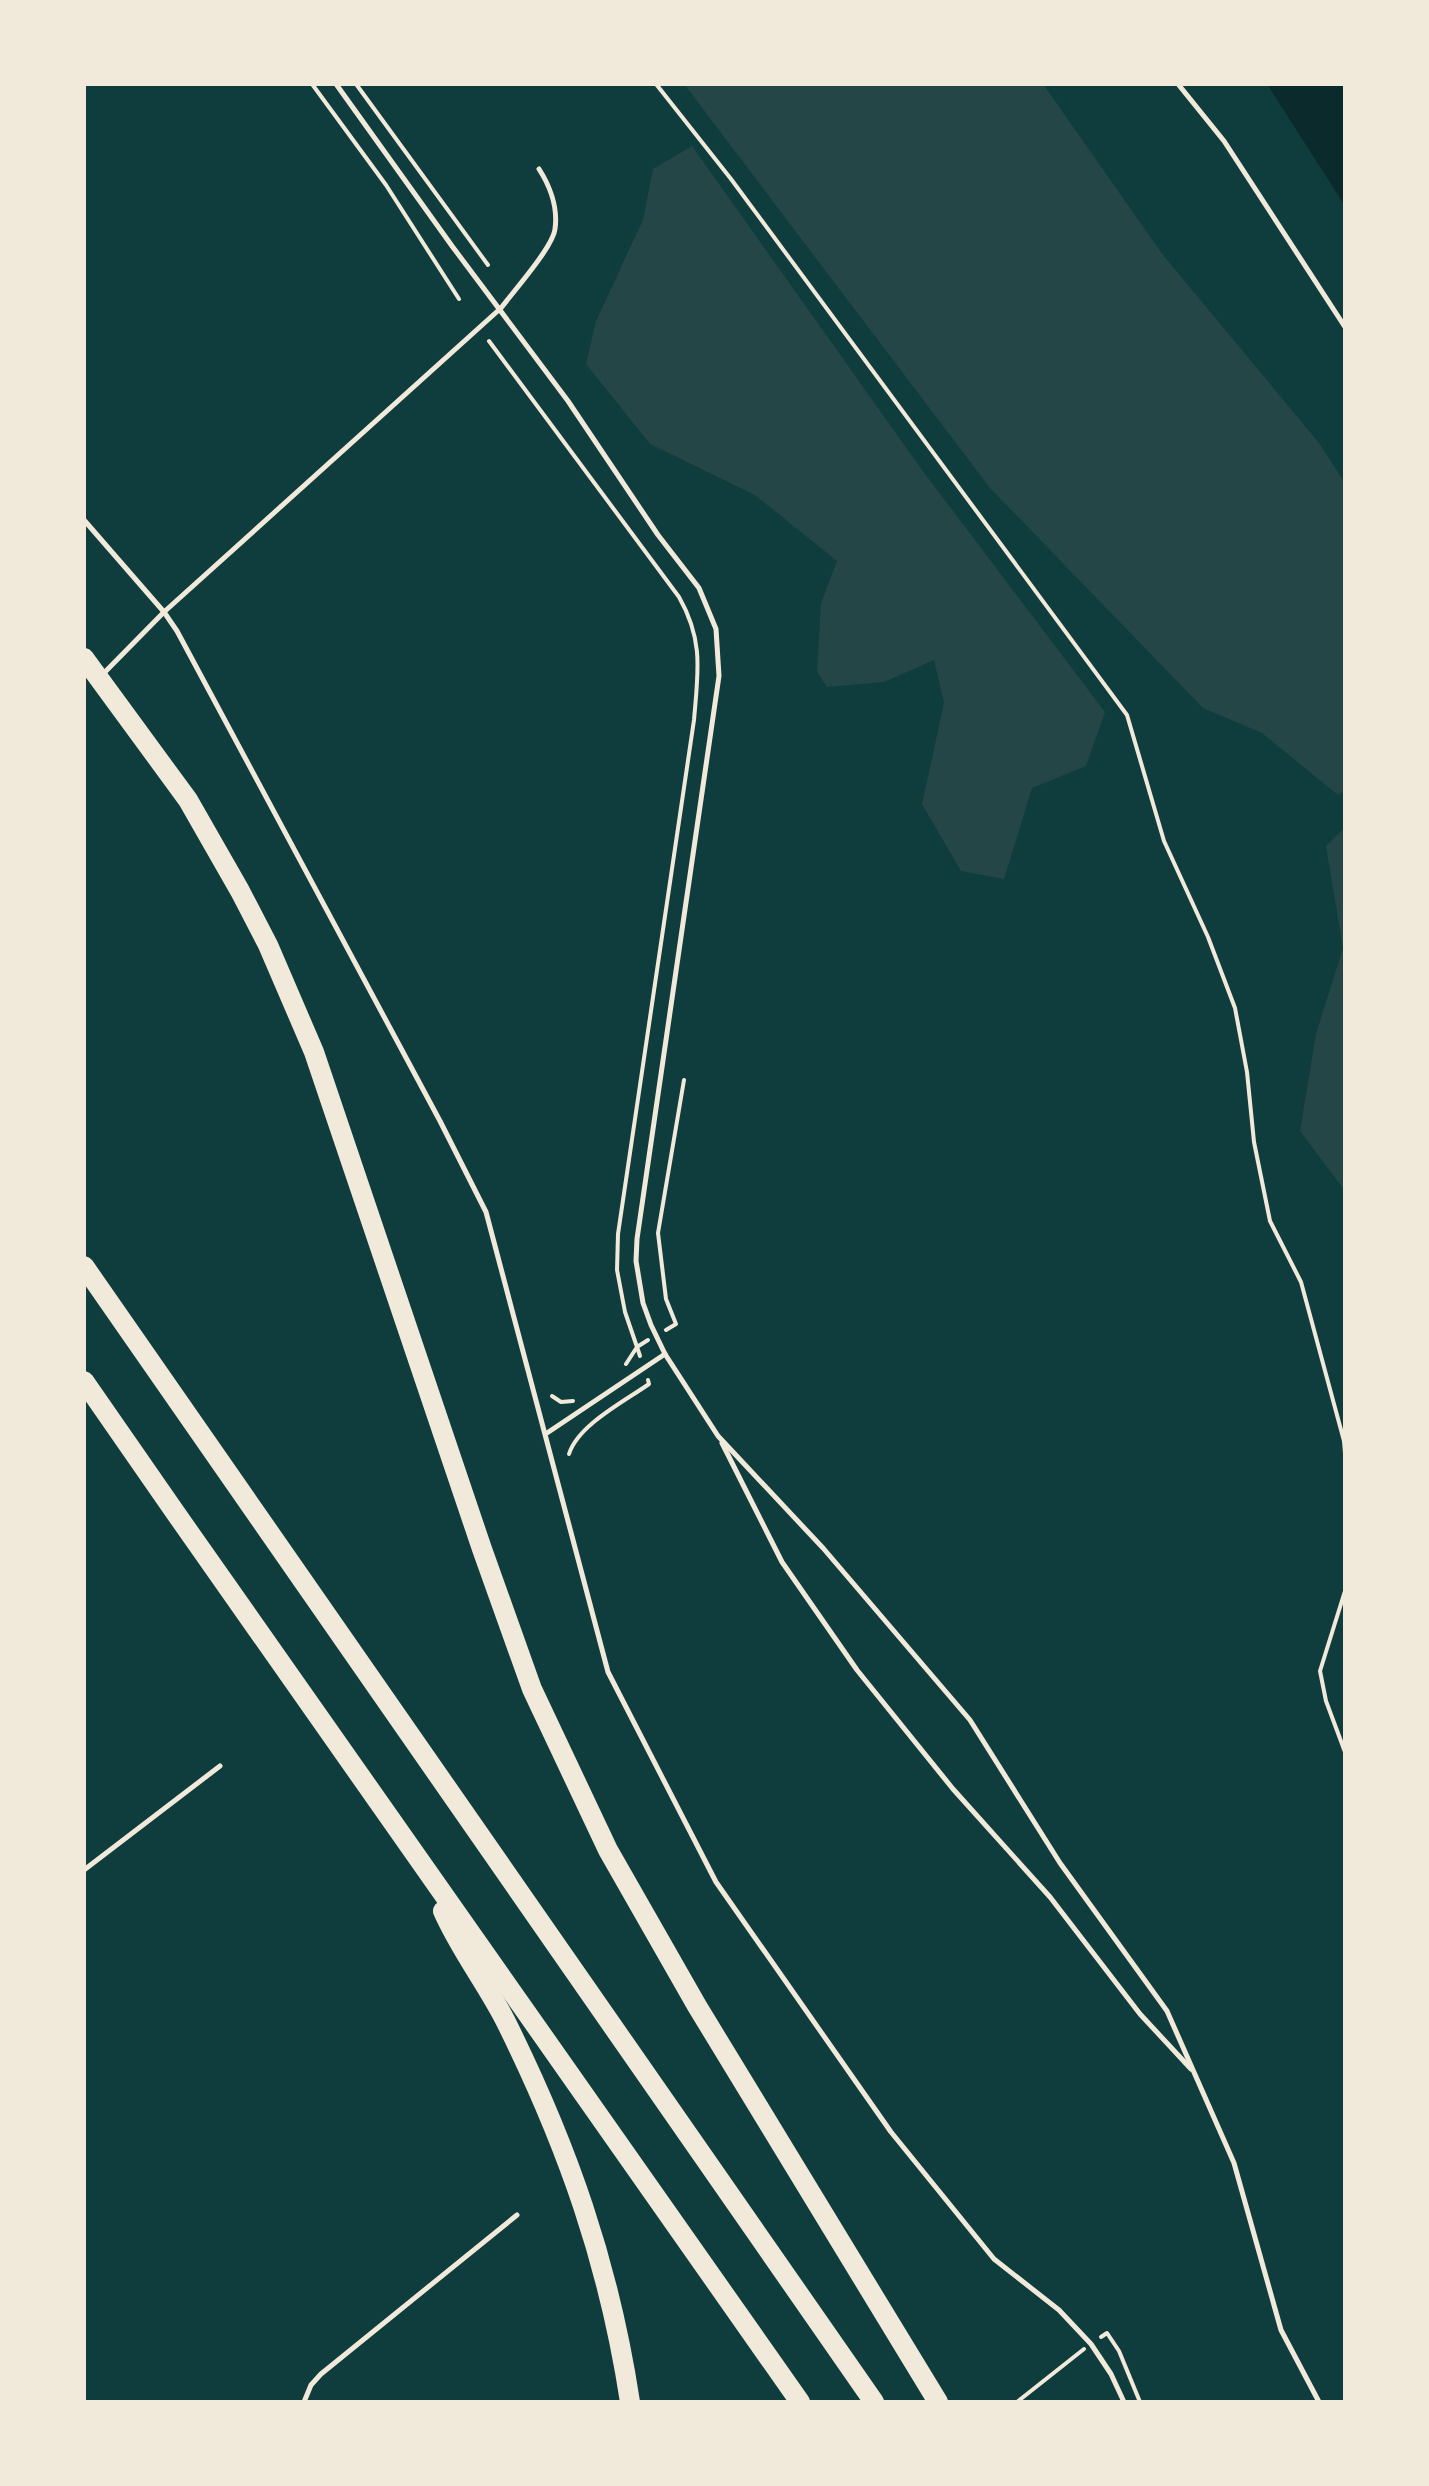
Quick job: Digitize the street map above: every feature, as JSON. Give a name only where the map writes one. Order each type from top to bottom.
[{"type":"highway","points":[[84,658],[188,800],[268,945],[314,1052],[532,1689],[608,1850],[706,2020],[938,2402]]},
{"type":"highway","points":[[84,1266],[874,2402]]},
{"type":"highway","points":[[84,1381],[800,2402]]},
{"type":"highway","points":[[426,1871],[449,1926],[504,2020],[552,2122],[593,2231],[619,2332],[630,2402]]},
{"type":"lane","points":[[336,84],[568,401],[658,535],[699,588],[716,629],[719,676],[637,1239],[636,1261],[643,1303],[656,1336],[718,1436],[782,1562],[857,1670],[953,1789],[1050,1897],[1140,2014],[1194,2073]]},
{"type":"lane","points":[[1178,84],[1224,141],[1345,327]]},
{"type":"lane","points":[[100,677],[164,612],[501,308],[531,270],[555,231],[551,188],[539,169]]},
{"type":"lane","points":[[84,520],[164,612],[207,685],[486,1212],[608,1672],[716,1882],[891,2132],[994,2259],[1059,2310],[1091,2344],[1111,2374],[1124,2402]]},
{"type":"lane","points":[[547,1433],[665,1354]]},
{"type":"lane","points":[[718,1436],[823,1548],[970,1720],[1060,1863],[1167,2011],[1234,2163],[1281,2330],[1319,2402]]},
{"type":"lane","points":[[84,1870],[220,1766]]},
{"type":"lane","points":[[304,2402],[311,2385],[321,2374],[517,2215]]},
{"type":"path","points":[[312,84],[386,185],[459,299]]},
{"type":"path","points":[[356,84],[488,265]]},
{"type":"path","points":[[656,84],[731,179],[1127,715],[1164,841],[1208,937],[1235,1008],[1247,1072],[1254,1142],[1270,1221],[1301,1282],[1345,1453]]},
{"type":"path","points":[[489,341],[679,597],[692,620],[697,645],[694,720],[618,1234],[617,1270],[625,1312],[637,1347]]},
{"type":"path","points":[[615,1372],[631,1359],[637,1347],[676,1324],[666,1299],[658,1233],[684,1080]]},
{"type":"path","points":[[552,1396],[561,1402],[578,1399]]},
{"type":"path","points":[[1345,1591],[1320,1671],[1326,1701],[1345,1752]]},
{"type":"path","points":[[1017,2402],[1107,2333],[1119,2351],[1140,2402]]},
{"type":"shaded area","points":[[684,84],[1043,84],[1163,255],[1319,443],[1345,483],[1345,790],[1338,795],[1262,733],[1203,708],[990,488]]},
{"type":"shaded area","points":[[1267,84],[1345,84],[1345,206]]},
{"type":"shaded area","points":[[692,146],[922,470],[1105,712],[1086,766],[1032,788],[1004,879],[961,871],[922,804],[944,703],[934,660],[884,682],[827,687],[817,672],[821,603],[837,561],[755,495],[650,444],[586,364],[596,321],[643,220],[653,169]]},
{"type":"shaded area","points":[[1345,827],[1345,1191],[1300,1131],[1316,1034],[1343,948],[1326,846]]}]
